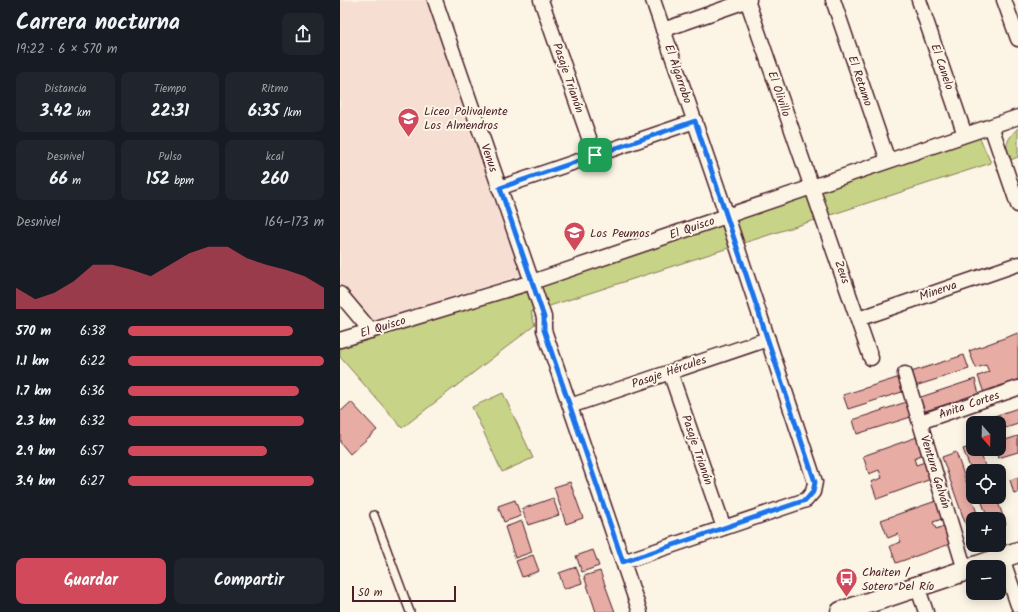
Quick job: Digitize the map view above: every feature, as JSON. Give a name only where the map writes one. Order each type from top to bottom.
[{"type":"main road","points":[[995,560],[1010,555]]},
{"type":"main road","points":[[841,612],[966,570]]},
{"type":"street","name":"Venus","points":[[435,0],[544,317],[544,330],[640,612]]},
{"type":"street","name":"Pasaje Trianón","points":[[541,0],[595,155]]},
{"type":"street","name":"El Algarrobo","points":[[653,0],[727,216],[815,482],[813,492],[806,500],[724,528]]},
{"type":"street","points":[[663,30],[748,0]]},
{"type":"street","name":"El Olivillo","points":[[748,0],[812,187]]},
{"type":"street","name":"El Retamo","points":[[832,0],[888,161]]},
{"type":"street","name":"El Canelo","points":[[919,0],[965,135]]},
{"type":"street","points":[[1004,0],[1018,39]]},
{"type":"street","name":"El Quisco","points":[[340,340],[532,282],[1018,117]]},
{"type":"street","points":[[500,188],[695,121]]},
{"type":"street","points":[[991,126],[1018,205]]},
{"type":"street","name":"Zeus","points":[[812,187],[871,358]]},
{"type":"street","name":"Minerva","points":[[858,319],[1018,264]]},
{"type":"street","points":[[340,294],[371,330]]},
{"type":"street","name":"Pasaje Hércules","points":[[570,406],[768,338]]},
{"type":"street","name":"Pasaje Trianón","points":[[670,372],[724,528]]},
{"type":"street","name":"Ventura Galván","points":[[905,374],[920,422],[968,560]]},
{"type":"street","name":"Anita Cortes","points":[[920,422],[1018,388]]},
{"type":"street","points":[[623,562],[724,528]]},
{"type":"street","points":[[1010,555],[1018,606]]},
{"type":"street","points":[[917,586],[926,612]]},
{"type":"lane","points":[[374,516],[410,612]]},
{"type":"shaded area","name":"Liceo Polivalente Los Almendros","points":[[340,0],[430,0],[522,275],[372,322],[340,284]]},
{"type":"green space","points":[[1018,128],[1018,157],[1008,161],[1006,151],[1007,143]]},
{"type":"green space","points":[[979,136],[991,163],[531,312],[535,325],[402,428],[340,357],[340,347]]},
{"type":"green space","points":[[503,393],[533,458],[502,472],[472,407]]},
{"type":"building","points":[[1018,333],[1018,381],[984,393],[978,376],[989,372],[986,365],[976,368],[969,351]]},
{"type":"building","points":[[964,355],[969,369],[912,387],[908,373]]},
{"type":"building","points":[[900,377],[905,391],[848,409],[843,395]]},
{"type":"building","points":[[975,379],[979,394],[922,412],[918,398]]},
{"type":"building","points":[[909,401],[914,416],[857,434],[853,420]]},
{"type":"building","points":[[351,402],[377,430],[350,454],[340,442],[340,412]]},
{"type":"building","points":[[1018,408],[1018,424],[1006,428],[1006,416],[995,416]]},
{"type":"building","points":[[1018,436],[1018,452],[1006,456],[1006,440]]},
{"type":"building","points":[[917,437],[923,454],[914,458],[916,465],[925,462],[931,479],[877,499],[871,482],[882,478],[879,470],[869,474],[863,456]]},
{"type":"building","points":[[966,448],[966,456],[982,456],[984,464],[969,464],[963,449]]},
{"type":"building","points":[[956,452],[966,481],[966,504],[974,504],[977,512],[966,512],[966,526],[942,457]]},
{"type":"building","points":[[1018,477],[1018,493],[1014,494],[1010,480]]},
{"type":"building","points":[[570,482],[583,518],[566,524],[554,487]]},
{"type":"building","points":[[553,498],[559,515],[528,525],[522,509]]},
{"type":"building","points":[[515,500],[521,516],[504,522],[498,506]]},
{"type":"building","points":[[936,501],[942,519],[933,522],[936,529],[944,526],[950,544],[896,563],[890,546],[901,542],[898,534],[888,538],[881,520]]},
{"type":"building","points":[[983,504],[999,504],[1002,512],[985,512]]},
{"type":"building","points":[[522,521],[532,552],[515,558],[505,527]]},
{"type":"building","points":[[593,550],[599,566],[582,572],[576,556]]},
{"type":"building","points":[[533,555],[539,571],[522,577],[516,561]]},
{"type":"building","points":[[576,567],[582,583],[564,589],[559,573]]},
{"type":"building","points":[[600,571],[615,612],[596,612],[584,576]]},
{"type":"place","name":"Liceo Polivalente Los Almendros","points":[[408,138]]},
{"type":"place","name":"Los Peumos","points":[[575,252]]},
{"type":"place","name":"Chaiten / Sotero Del Río","points":[[846,598]]},
{"type":"route","points":[[695,121],[815,482],[813,492],[806,500],[623,562],[544,330],[544,317],[500,188],[595,155],[695,121]]}]
